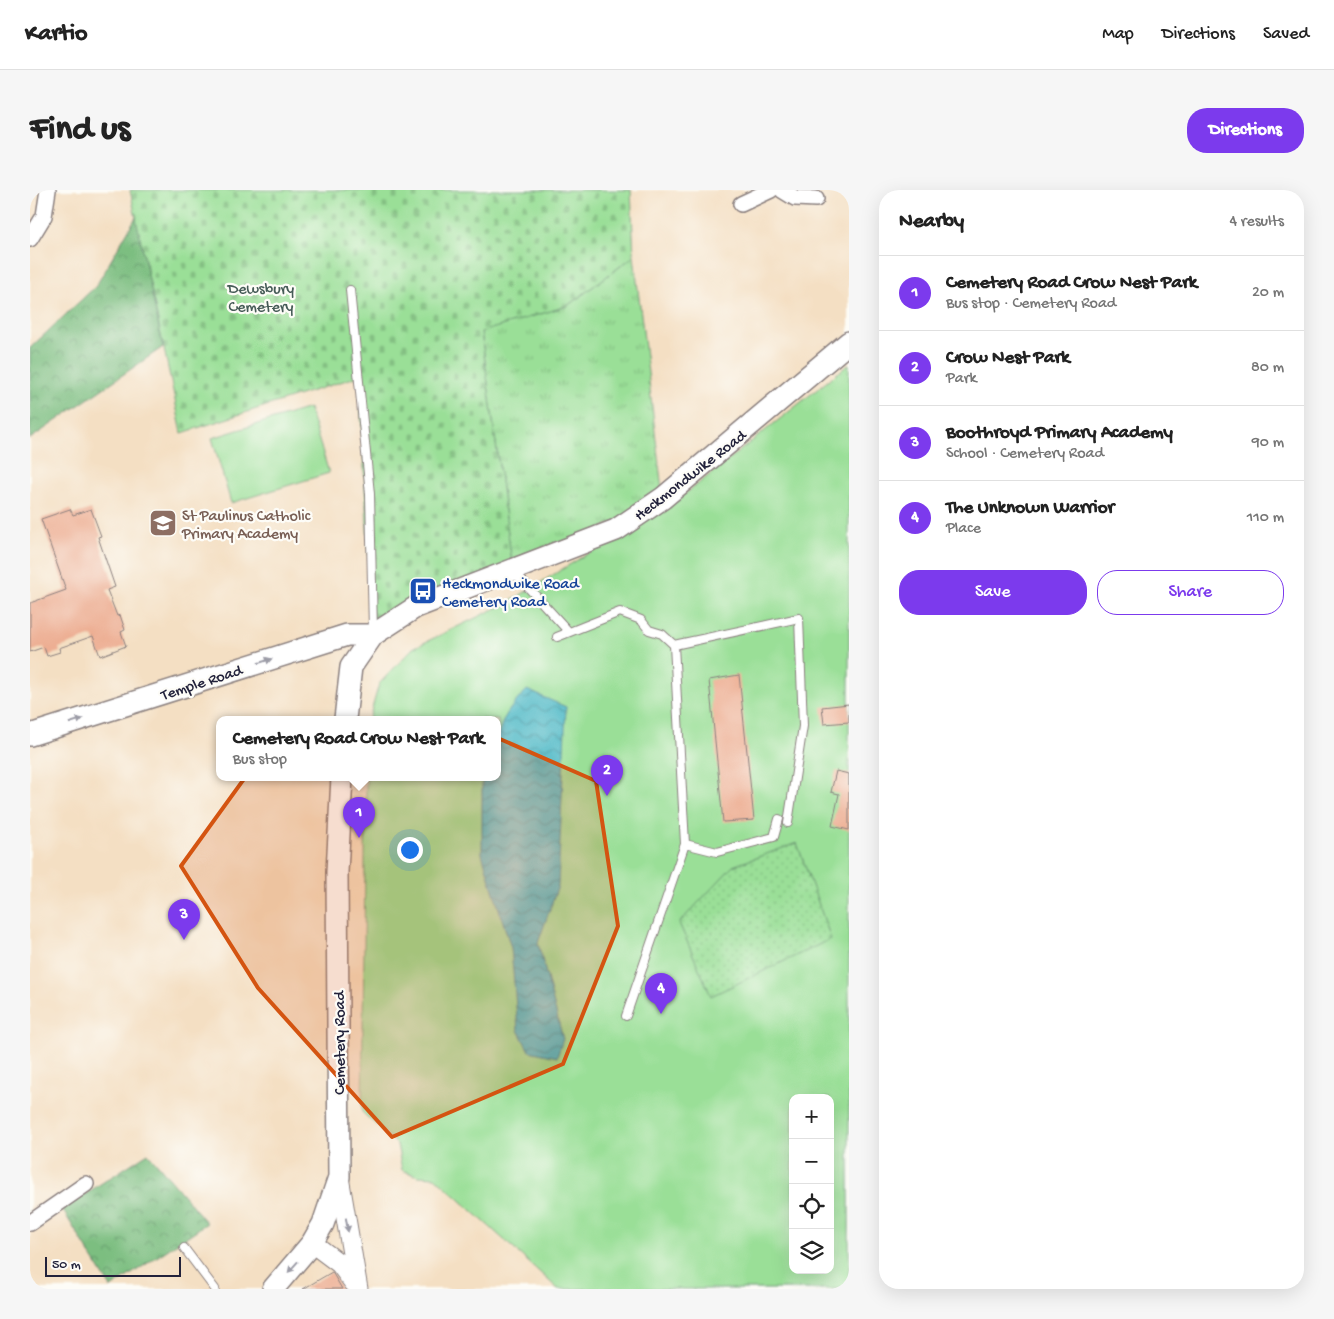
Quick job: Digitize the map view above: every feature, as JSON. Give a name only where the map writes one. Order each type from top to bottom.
[{"type":"main road","name":"Heckmondwike Road","points":[[373,635],[416,607],[616,530],[648,509],[849,342]]},
{"type":"main road","name":"Temple Road","points":[[30,735],[347,634],[373,635]]},
{"type":"main road","points":[[345,716],[351,668],[373,635]]},
{"type":"main road","name":"Cemetery Road","points":[[273,1289],[312,1243],[324,1224],[339,1177],[337,872],[342,781]]},
{"type":"street","points":[[30,238],[44,216],[48,190]]},
{"type":"street","points":[[741,204],[771,190]]},
{"type":"street","points":[[782,190],[795,198],[816,199]]},
{"type":"street","points":[[339,1177],[357,1288]]},
{"type":"street","points":[[30,1223],[86,1184]]},
{"type":"street","points":[[312,1243],[340,1264],[357,1288]]},
{"type":"lane","points":[[350,290],[370,494],[373,635]]},
{"type":"lane","points":[[513,571],[569,632]]},
{"type":"lane","points":[[556,637],[620,612],[641,620],[649,630],[662,634],[674,645],[685,844],[626,1016]]},
{"type":"lane","points":[[674,645],[799,618],[803,726],[788,823]]},
{"type":"lane","points":[[685,844],[716,852],[774,837],[779,819]]},
{"type":"lane","points":[[184,1248],[215,1289]]},
{"type":"highlighted area","points":[[477,729],[596,781],[618,926],[563,1064],[392,1137],[258,988],[181,866],[265,750]]},
{"type":"green space","name":"Dewsbury Cemetery","points":[[130,190],[631,190],[634,256],[567,306],[481,332],[513,571],[373,635],[359,376],[182,433]]},
{"type":"green space","points":[[136,217],[163,347],[30,439],[30,348],[96,286]]},
{"type":"green space","points":[[634,256],[663,498],[513,571],[481,331],[567,306]]},
{"type":"green space","points":[[849,364],[849,1289],[558,1289],[435,1177],[418,1176],[402,1170],[397,1144],[362,1112],[366,781],[501,781],[501,716],[370,716],[379,684],[413,648],[509,602],[689,491]]},
{"type":"green space","points":[[309,408],[329,473],[231,503],[212,438]]},
{"type":"green space","points":[[797,843],[831,939],[711,996],[679,923],[733,866]]},
{"type":"green space","points":[[148,1153],[207,1223],[111,1288],[62,1209]]},
{"type":"water","points":[[527,690],[566,707],[558,886],[538,943],[563,1039],[557,1057],[529,1051],[518,1030],[511,948],[482,854],[482,781],[501,781],[501,726],[516,701]]},
{"type":"building","points":[[70,509],[73,515],[91,509],[101,536],[98,537],[115,587],[107,590],[117,616],[120,615],[125,630],[121,632],[126,646],[100,656],[93,636],[59,648],[60,652],[47,656],[44,647],[30,652],[30,603],[66,590],[41,519]]},
{"type":"building","points":[[739,675],[754,820],[723,822],[709,680]]},
{"type":"building","points":[[849,704],[849,722],[824,724],[822,707]]},
{"type":"building","points":[[836,771],[849,774],[849,830],[832,826],[839,794],[831,792]]},
{"type":"building","points":[[332,1272],[342,1289],[303,1289]]},
{"type":"place","name":"St Paulinus Catholic Primary Academy","points":[[163,523]]},
{"type":"place","name":"Heckmondwike Road Cemetery Road","points":[[423,591]]},
{"type":"place","name":"Crow Nest Park","points":[[607,796]]},
{"type":"place","name":"Cemetery Road Crow Nest Park","points":[[359,838]]},
{"type":"place","name":"Boothroyd Primary Academy","points":[[184,940]]},
{"type":"place","name":"The Unknown Warrior","points":[[661,1014]]}]
